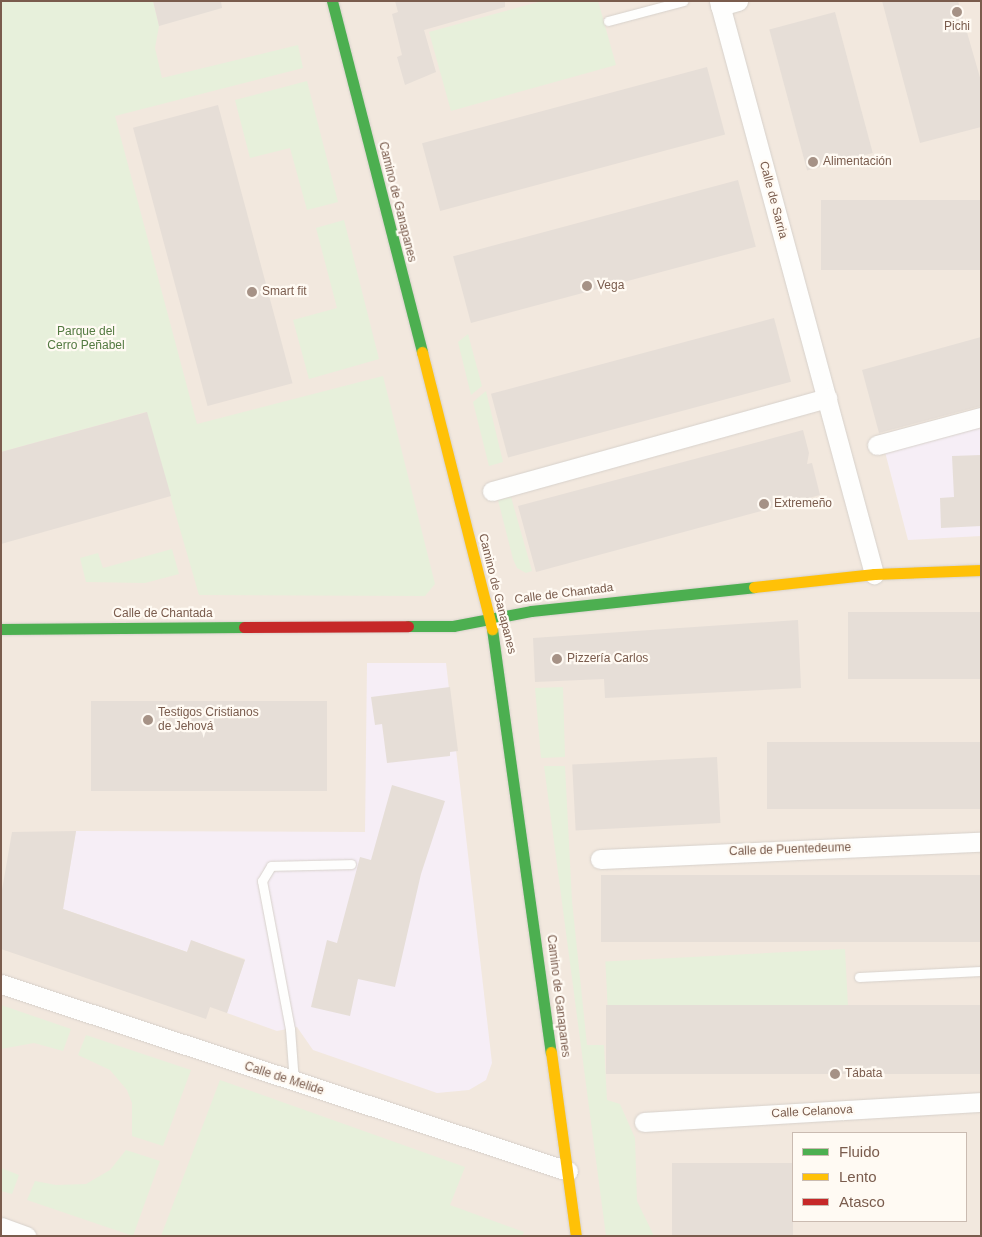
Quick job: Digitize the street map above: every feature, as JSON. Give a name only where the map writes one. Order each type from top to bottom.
[{"type":"street","name":"Camino de Ganapanes","points":[[332,1],[491,619],[576,1236]]},
{"type":"street","name":"Calle de Sarria","points":[[726,3],[874,574]]},
{"type":"street","points":[[492,491],[827,398]]},
{"type":"street","points":[[877,446],[981,417]]},
{"type":"street","name":"Calle de Chantada","points":[[1,628],[453,626],[531,611],[874,574],[981,570]]},
{"type":"street","name":"Calle de Puentedeume","points":[[600,859],[981,842]]},
{"type":"street","name":"Calle de Melide","points":[[1,984],[294,1083],[568,1171]]},
{"type":"street","name":"Calle Celanova","points":[[644,1122],[981,1102]]},
{"type":"street","points":[[1,1227],[26,1236]]},
{"type":"lane","points":[[608,21],[683,1]]},
{"type":"lane","points":[[294,1083],[290,1029],[262,881],[271,866],[350,864]]},
{"type":"lane","points":[[859,977],[981,971]]},
{"type":"shaded area","points":[[1,1],[981,1],[981,1236],[1,1236]]},
{"type":"shaded area","points":[[981,425],[981,536],[908,540],[885,452]]},
{"type":"shaded area","points":[[367,663],[446,663],[492,1063],[486,1080],[469,1090],[437,1093],[313,1050],[297,1027],[277,1031],[227,1013],[245,959],[192,941],[187,952],[63,909],[76,831],[365,832]]},
{"type":"green space","name":"Parque del Cerro Peñabel","points":[[1,1],[153,1],[159,26],[155,48],[162,78],[298,45],[303,68],[115,116],[197,424],[383,376],[435,584],[425,596],[199,595],[146,412],[1,452]]},
{"type":"green space","points":[[542,1],[598,1],[616,65],[451,111],[429,32]]},
{"type":"green space","points":[[307,81],[338,202],[307,210],[290,148],[250,158],[235,100]]},
{"type":"green space","points":[[344,220],[379,359],[309,379],[293,320],[337,308],[316,228]]},
{"type":"green space","points":[[468,334],[482,386],[471,395],[458,342]]},
{"type":"green space","points":[[486,391],[503,462],[489,466],[473,402]]},
{"type":"green space","points":[[511,497],[532,571],[526,573],[517,568],[513,559],[498,500]]},
{"type":"green space","points":[[172,549],[179,574],[145,583],[86,582],[80,558],[98,553],[103,568]]},
{"type":"green space","points":[[563,687],[565,757],[541,758],[535,688]]},
{"type":"green space","points":[[544,766],[565,766],[572,901],[587,1045],[604,1045],[607,1100],[620,1104],[635,1138],[637,1201],[654,1236],[606,1236]]},
{"type":"green space","points":[[845,949],[848,1013],[609,1025],[605,962]]},
{"type":"green space","points":[[1,1005],[71,1029],[63,1051],[34,1043],[1,1049]]},
{"type":"green space","points":[[86,1035],[191,1070],[163,1146],[132,1136],[132,1103],[127,1090],[110,1070],[78,1055]]},
{"type":"green space","points":[[220,1080],[465,1167],[450,1205],[524,1232],[522,1236],[161,1236]]},
{"type":"green space","points":[[126,1150],[160,1161],[133,1236],[27,1200],[35,1181],[56,1185],[86,1184],[110,1170]]},
{"type":"green space","points":[[1,1168],[19,1175],[12,1194],[1,1191]]},
{"type":"building","points":[[153,1],[221,1],[222,8],[159,26]]},
{"type":"building","points":[[395,1],[505,1],[505,7],[424,30],[436,72],[405,85],[397,57],[402,55],[392,14],[398,12]]},
{"type":"building","points":[[882,1],[958,1],[981,81],[981,127],[920,143]]},
{"type":"building","points":[[835,12],[873,153],[807,171],[769,30]]},
{"type":"building","points":[[707,67],[725,135],[440,211],[422,143]]},
{"type":"building","points":[[218,105],[293,383],[208,406],[133,128]]},
{"type":"building","points":[[738,180],[756,247],[471,323],[453,256]]},
{"type":"building","points":[[821,200],[981,200],[981,270],[821,270]]},
{"type":"building","points":[[774,318],[791,382],[508,458],[491,394]]},
{"type":"building","points":[[981,337],[981,406],[879,433],[862,370]]},
{"type":"building","points":[[147,412],[171,496],[1,544],[1,452]]},
{"type":"building","points":[[803,430],[809,453],[807,464],[812,463],[820,495],[536,572],[518,506]]},
{"type":"building","points":[[981,455],[981,526],[941,528],[940,498],[954,497],[952,456]]},
{"type":"building","points":[[848,612],[981,612],[981,679],[848,679]]},
{"type":"building","points":[[798,620],[801,688],[605,698],[604,679],[535,682],[533,638]]},
{"type":"building","points":[[450,687],[458,751],[450,752],[450,756],[387,763],[382,724],[375,725],[371,697]]},
{"type":"building","points":[[91,701],[327,701],[327,791],[91,791]]},
{"type":"building","points":[[767,742],[981,742],[981,809],[767,809]]},
{"type":"building","points":[[717,757],[720,823],[576,830],[572,765]]},
{"type":"building","points":[[392,785],[445,801],[421,874],[395,987],[358,979],[350,1016],[311,1007],[327,940],[337,943],[360,857],[371,860]]},
{"type":"building","points":[[76,831],[63,909],[187,952],[191,940],[245,960],[227,1013],[210,1007],[206,1019],[1,949],[1,896],[12,832]]},
{"type":"building","points":[[601,875],[981,875],[981,942],[601,942]]},
{"type":"building","points":[[606,1005],[981,1005],[981,1074],[606,1074]]},
{"type":"building","points":[[672,1163],[792,1163],[793,1236],[672,1236]]},
{"type":"traffic: fast","points":[[332,1],[422,352]]},
{"type":"traffic: fast","points":[[408,626],[453,626],[531,611],[754,587]]},
{"type":"traffic: fast","points":[[1,629],[244,627]]},
{"type":"traffic: fast","points":[[492,629],[551,1052]]},
{"type":"traffic: slow","points":[[422,352],[492,629]]},
{"type":"traffic: slow","points":[[754,587],[874,574],[981,570]]},
{"type":"traffic: slow","points":[[551,1052],[576,1236]]},
{"type":"traffic: jam","points":[[244,627],[408,626]]},
{"type":"place","name":"Pichi","points":[[957,12]]},
{"type":"place","name":"Alimentación","points":[[813,162]]},
{"type":"place","name":"Vega","points":[[587,286]]},
{"type":"place","name":"Smart fit","points":[[252,292]]},
{"type":"place","name":"Extremeño","points":[[764,504]]},
{"type":"place","name":"Pizzería Carlos","points":[[557,659]]},
{"type":"place","name":"Testigos Cristianos de Jehová","points":[[148,720]]},
{"type":"place","name":"Tábata","points":[[835,1074]]}]
